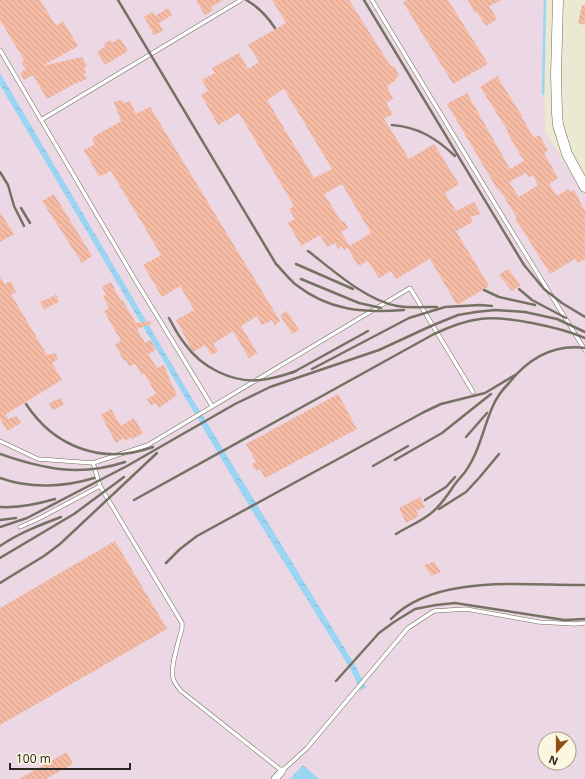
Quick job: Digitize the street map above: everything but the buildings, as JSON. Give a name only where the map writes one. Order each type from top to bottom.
[{"type":"street","points":[[558,0],[556,75],[558,125],[567,154],[585,187]]},
{"type":"street","points":[[275,779],[282,771]]},
{"type":"lane","points":[[41,120],[241,0]]},
{"type":"lane","points":[[372,0],[585,350]]},
{"type":"lane","points":[[0,50],[134,278],[212,406]]},
{"type":"lane","points":[[0,441],[38,459],[93,463],[148,444],[410,288],[473,392]]},
{"type":"lane","points":[[93,463],[100,486],[182,623],[172,669],[173,678],[176,684],[181,691],[282,771],[306,748],[408,628],[434,612],[466,609],[539,622],[574,624],[585,623]]},
{"type":"lane","points":[[20,527],[38,520],[100,486]]},
{"type":"shaded area","points":[[0,0],[545,0],[545,131],[585,196],[585,779],[319,779],[303,765],[290,779],[0,779]]},
{"type":"water","points":[[0,73],[187,390],[356,667],[366,687],[361,691],[351,670],[257,519],[0,85]]},
{"type":"water","points":[[303,765],[319,779],[290,779]]},
{"type":"waterway","points":[[543,94],[545,0]]},
{"type":"railway","points":[[118,0],[276,264],[287,277],[308,293],[334,305],[360,310],[404,310]]},
{"type":"railway","points":[[246,0],[262,12],[275,28]]},
{"type":"railway","points":[[364,0],[524,265],[544,289],[562,303],[585,317]]},
{"type":"railway","points":[[392,125],[410,128],[426,134],[455,156]]},
{"type":"railway","points":[[0,172],[8,185],[14,206],[24,226]]},
{"type":"railway","points":[[21,208],[30,223]]},
{"type":"railway","points":[[308,251],[361,291],[373,298],[397,306],[437,307]]},
{"type":"railway","points":[[296,264],[353,289]]},
{"type":"railway","points":[[301,279],[359,303],[381,308]]},
{"type":"railway","points":[[519,289],[532,300],[566,318]]},
{"type":"railway","points":[[484,290],[499,297],[535,305]]},
{"type":"railway","points":[[312,369],[409,318],[445,307],[480,305],[492,306]]},
{"type":"railway","points":[[0,527],[27,518],[127,466],[235,404],[270,387],[379,350],[458,315],[495,310],[525,312],[557,319],[585,332]]},
{"type":"railway","points":[[169,318],[180,338],[192,352],[200,360],[218,372],[239,379],[260,380],[270,379],[296,371]]},
{"type":"railway","points":[[134,500],[434,334],[456,325],[480,319],[504,319],[533,323],[562,330],[585,338]]},
{"type":"railway","points":[[292,373],[368,331]]},
{"type":"railway","points":[[396,534],[422,520],[441,504],[470,465],[495,401],[516,374],[533,360],[552,351],[562,348],[585,348]]},
{"type":"railway","points":[[166,563],[180,549],[197,536],[424,412],[441,404],[485,393],[515,375]]},
{"type":"railway","points":[[395,460],[442,433],[491,394]]},
{"type":"railway","points":[[26,404],[51,432],[66,442],[82,449],[98,453],[116,454],[134,452],[153,447]]},
{"type":"railway","points":[[466,437],[487,413]]},
{"type":"railway","points":[[373,466],[408,446]]},
{"type":"railway","points":[[0,583],[44,556],[60,544],[157,453]]},
{"type":"railway","points":[[0,454],[31,464],[77,470],[108,467],[125,462]]},
{"type":"railway","points":[[439,509],[466,492],[499,454]]},
{"type":"railway","points":[[0,558],[74,514],[124,477]]},
{"type":"railway","points":[[425,500],[446,487],[455,477]]},
{"type":"railway","points":[[0,478],[11,482],[47,486],[94,478]]},
{"type":"railway","points":[[0,507],[28,505],[55,499]]},
{"type":"railway","points":[[0,546],[22,533],[61,517]]},
{"type":"railway","points":[[0,520],[16,518]]},
{"type":"railway","points":[[391,619],[410,604],[432,594],[456,588],[510,584],[585,585]]},
{"type":"railway","points":[[336,681],[379,633],[415,609],[455,603],[564,620],[585,619]]}]
